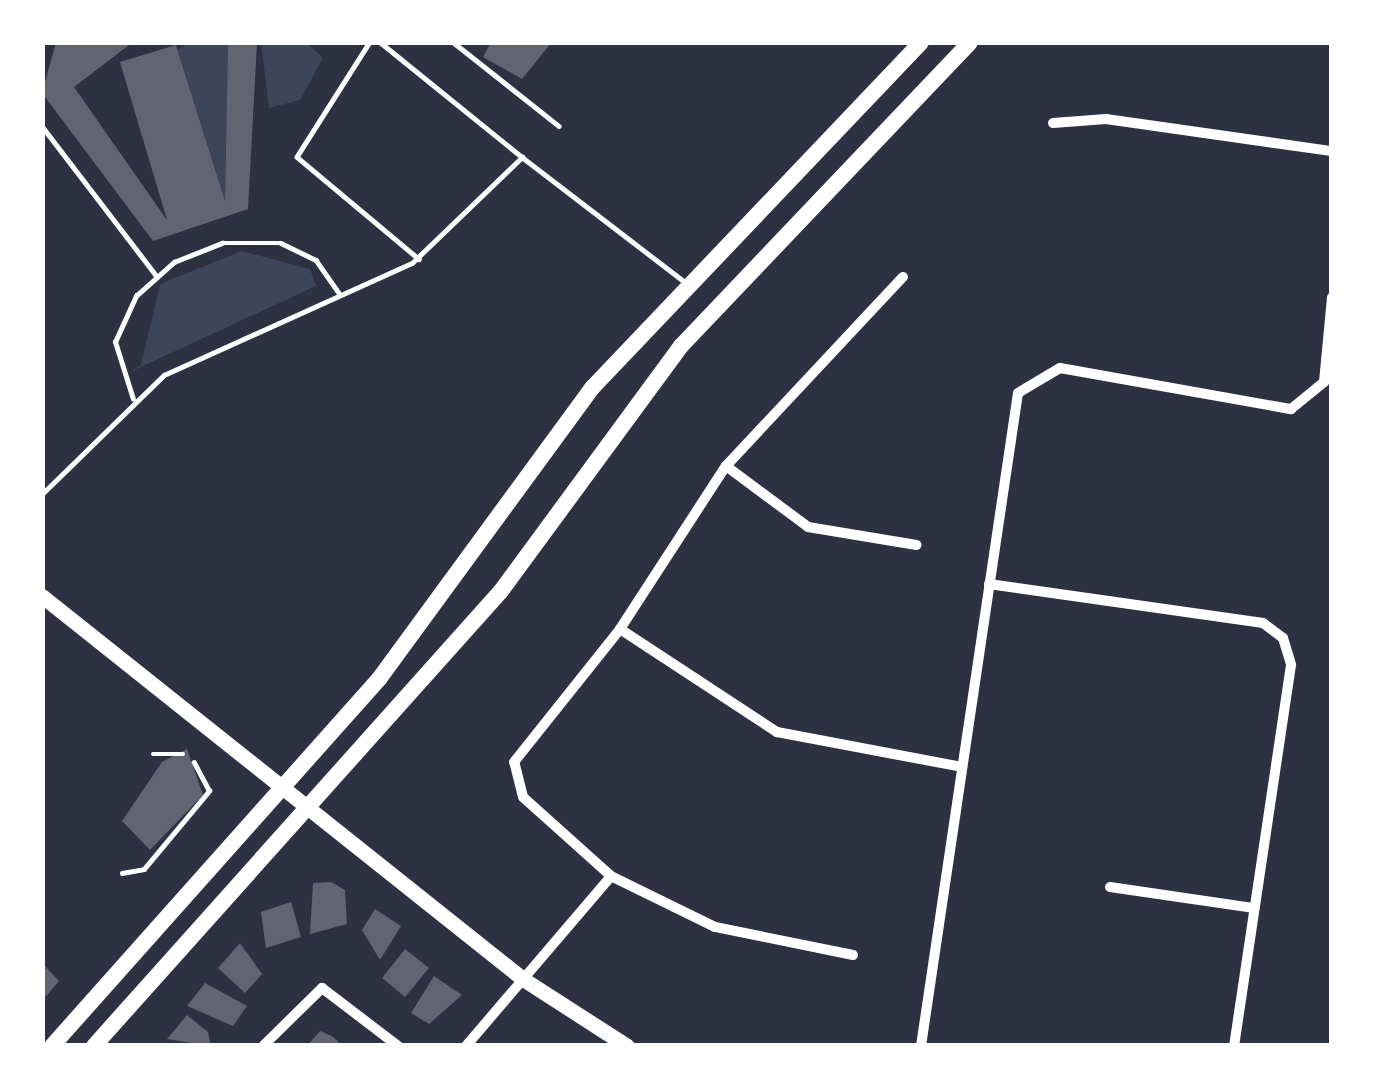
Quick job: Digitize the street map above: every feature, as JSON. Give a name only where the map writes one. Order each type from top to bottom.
[{"type":"main road","points":[[52,1046],[287,782],[680,277],[921,42]]},
{"type":"main road","points":[[94,1046],[501,591],[681,346],[970,42]]},
{"type":"main road","points":[[42,596],[313,802],[524,979],[627,1046]]},
{"type":"street","points":[[1053,123],[1106,119],[1332,151]]},
{"type":"street","points":[[853,956],[715,927],[611,876],[523,797],[514,775],[519,748],[620,629],[726,466],[903,277]]},
{"type":"street","points":[[921,1046],[989,584],[1027,380],[1060,368],[1291,409],[1324,382],[1332,297]]},
{"type":"street","points":[[726,466],[808,527],[917,545]]},
{"type":"street","points":[[989,584],[1263,623],[1283,638],[1291,664],[1234,1046]]},
{"type":"street","points":[[620,629],[777,732],[962,767]]},
{"type":"street","points":[[466,1046],[611,876]]},
{"type":"street","points":[[1109,887],[1254,908]]},
{"type":"street","points":[[263,1046],[322,988],[398,1046]]},
{"type":"lane","points":[[370,42],[298,157],[418,259]]},
{"type":"lane","points":[[380,42],[522,158],[680,277]]},
{"type":"lane","points":[[453,42],[559,126]]},
{"type":"lane","points":[[42,126],[156,275]]},
{"type":"lane","points":[[42,494],[133,399],[232,337],[418,259],[522,158]]},
{"type":"lane","points":[[133,399],[115,342],[156,275],[222,243],[281,243],[316,260],[339,293]]},
{"type":"lane","points":[[153,754],[183,754]]},
{"type":"lane","points":[[122,873],[144,869],[209,791],[194,763]]},
{"type":"shaded area","points":[[189,42],[228,42],[225,201],[178,50]]},
{"type":"shaded area","points":[[261,42],[306,42],[323,58],[300,100],[269,108]]},
{"type":"shaded area","points":[[242,251],[310,269],[316,286],[130,372],[141,365],[160,284]]},
{"type":"building","points":[[56,42],[133,42],[74,87],[167,220],[120,62],[176,45],[225,201],[228,42],[257,42],[248,209],[153,241],[42,93]]},
{"type":"building","points":[[491,42],[552,42],[522,79],[483,57]]},
{"type":"building","points":[[187,749],[203,795],[150,850],[122,821],[162,762]]},
{"type":"building","points":[[331,882],[345,890],[347,924],[310,934],[313,883]]},
{"type":"building","points":[[291,902],[301,937],[266,948],[261,912]]},
{"type":"building","points":[[375,909],[401,926],[380,960],[362,930]]},
{"type":"building","points":[[240,943],[262,974],[245,993],[218,968]]},
{"type":"building","points":[[405,949],[429,968],[405,997],[382,978]]},
{"type":"building","points":[[42,963],[59,981],[42,1001]]},
{"type":"building","points":[[434,976],[462,995],[429,1024],[411,1013]]},
{"type":"building","points":[[205,983],[247,1006],[233,1026],[187,1006]]},
{"type":"building","points":[[187,1015],[208,1032],[211,1046],[167,1039]]},
{"type":"building","points":[[320,1031],[332,1036],[343,1046],[307,1046]]}]
